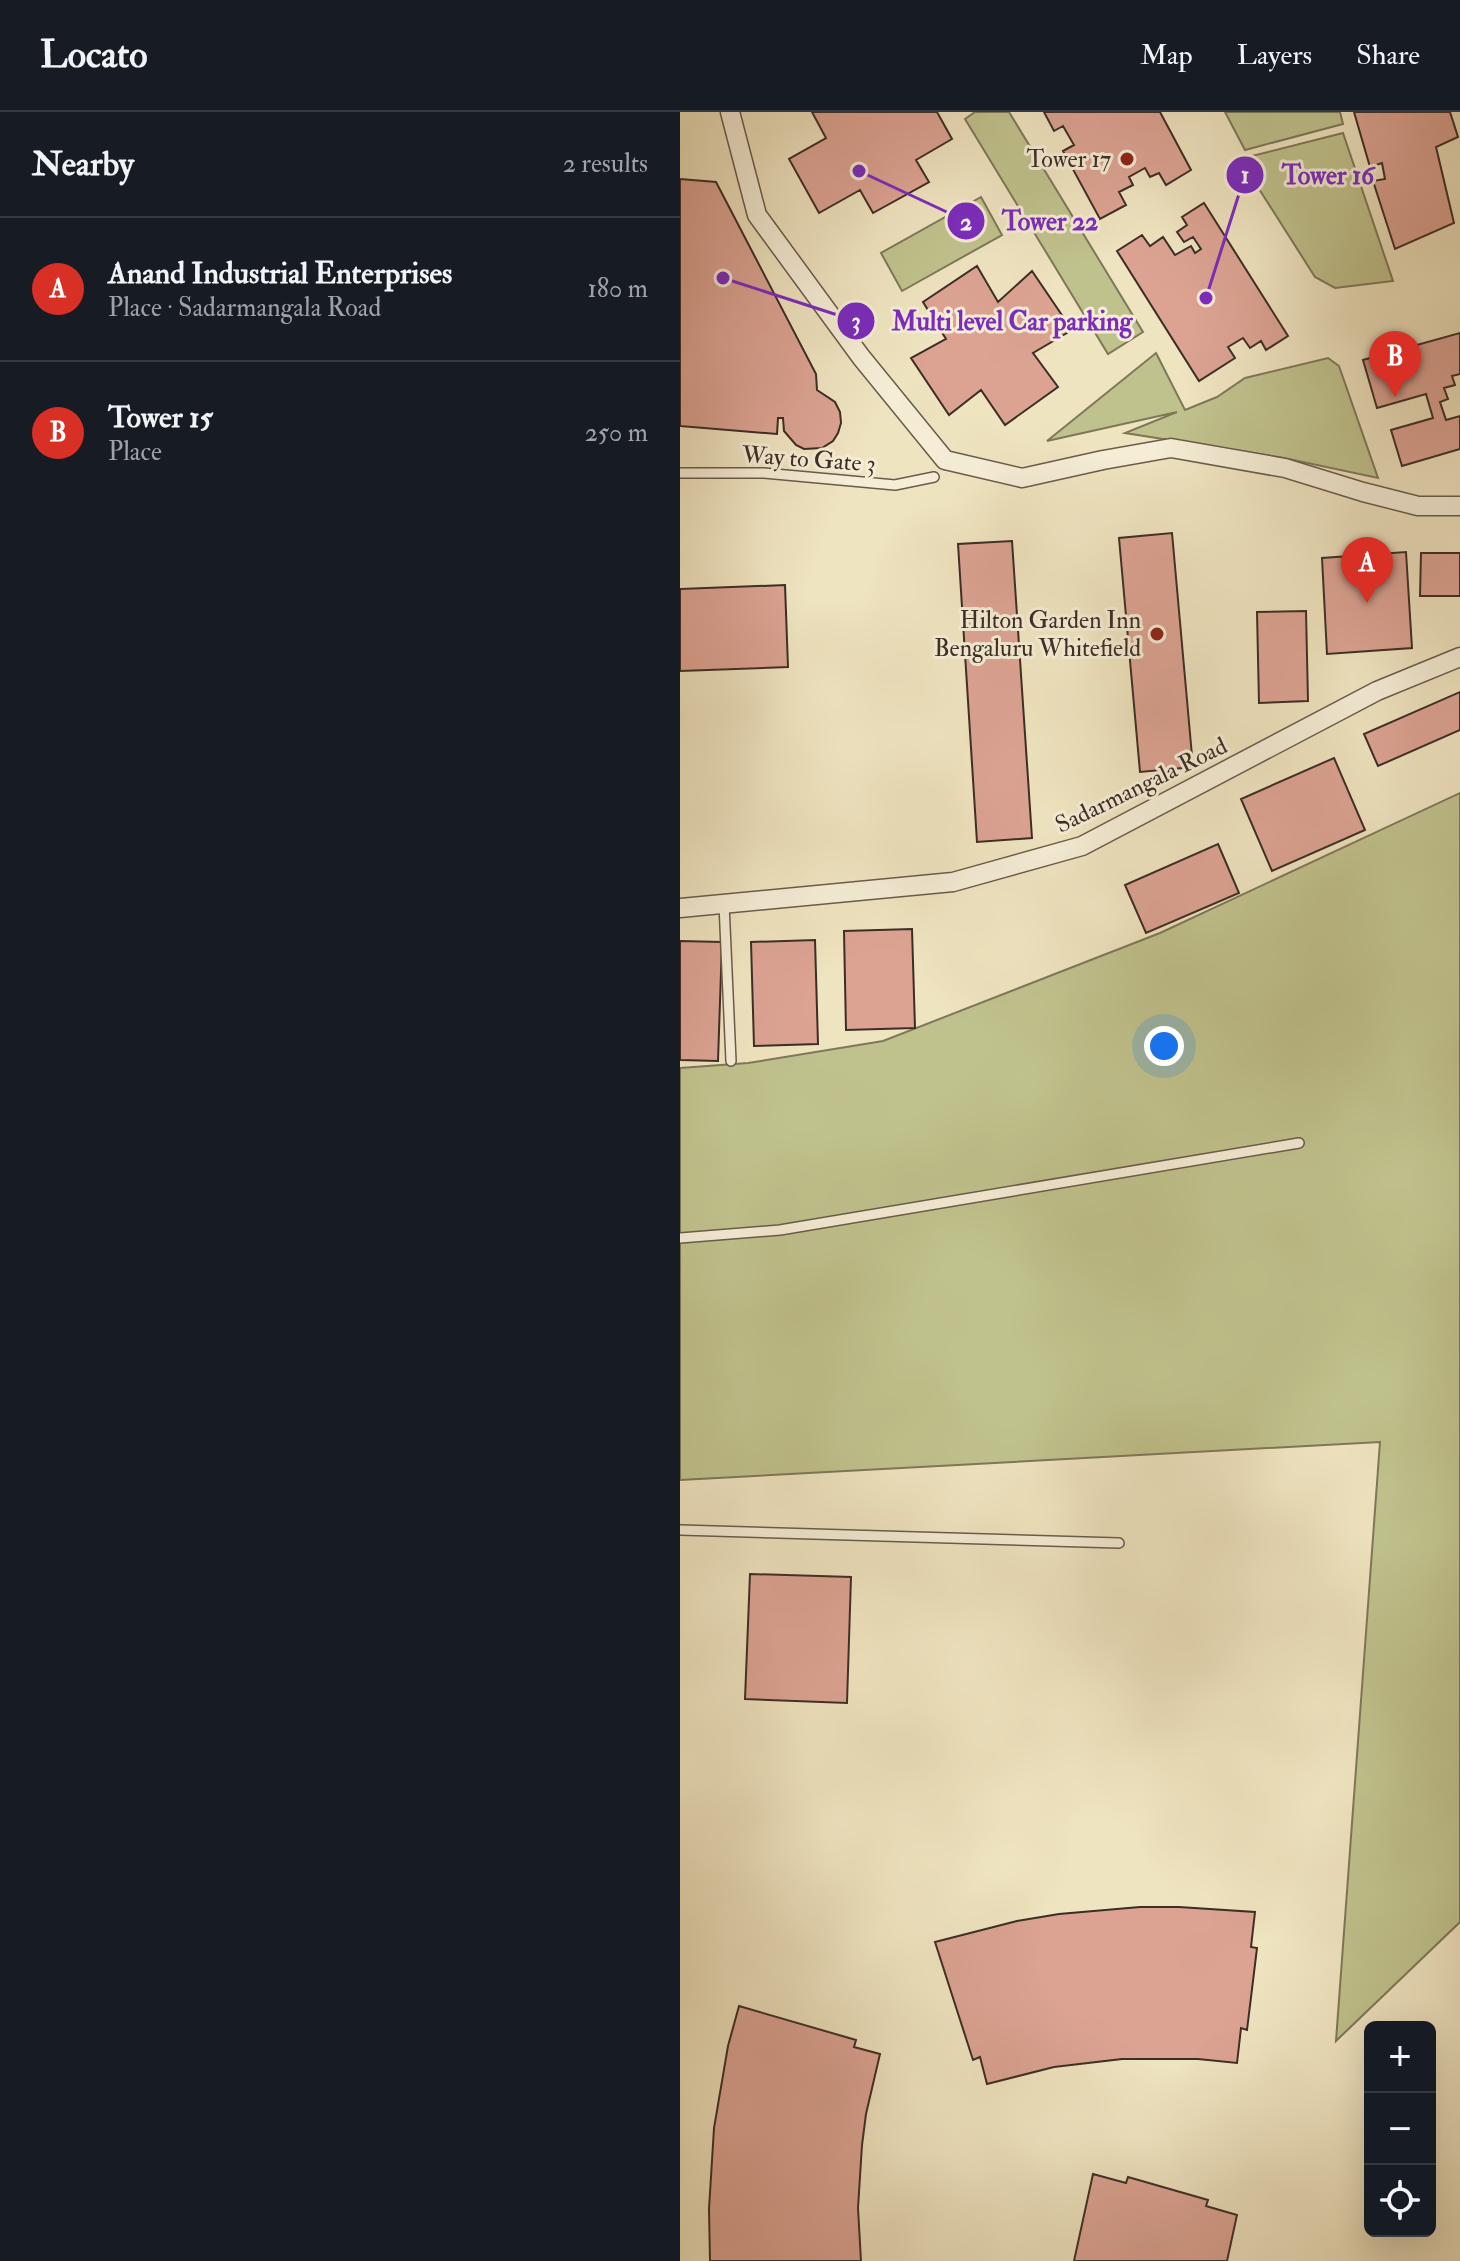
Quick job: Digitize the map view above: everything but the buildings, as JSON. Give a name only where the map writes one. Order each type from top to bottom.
[{"type":"street","points":[[730,112],[757,215],[861,357],[945,460],[1022,478],[1171,448],[1285,468],[1418,506],[1460,506]]},
{"type":"street","name":"Sadarmangala Road","points":[[680,908],[953,882],[1082,846],[1377,691],[1460,657]]},
{"type":"lane","name":"Way to Gate 3","points":[[680,473],[764,473],[895,485],[934,477]]},
{"type":"lane","points":[[724,904],[731,1061]]},
{"type":"lane","points":[[680,1238],[780,1230],[1299,1143]]},
{"type":"lane","points":[[680,1530],[1119,1543]]},
{"type":"green space","points":[[975,112],[1009,112],[1143,332],[1108,354],[965,119]]},
{"type":"green space","points":[[1225,112],[1340,112],[1343,124],[1245,150]]},
{"type":"green space","points":[[1343,133],[1393,281],[1335,288],[1315,277],[1240,159]]},
{"type":"green space","points":[[981,197],[1002,235],[902,291],[881,253]]},
{"type":"green space","points":[[1156,353],[1185,410],[1217,397],[1245,378],[1328,358],[1339,366],[1378,478],[1284,458],[1125,433],[1177,412],[1047,441]]},
{"type":"green space","points":[[1460,793],[1460,1922],[1336,2041],[1380,1442],[680,1480],[680,1068],[748,1063],[883,1041],[1160,933]]},
{"type":"place","name":"Tower 17","points":[[1127,159]]},
{"type":"place","name":"Tower 22","points":[[859,171]]},
{"type":"place","name":"Multi level Car parking","points":[[723,278]]},
{"type":"place","name":"Tower 16","points":[[1206,298]]},
{"type":"place","name":"Tower 15","points":[[1395,397]]},
{"type":"place","name":"Anand Industrial Enterprises","points":[[1367,603]]},
{"type":"place","name":"Hilton Garden Inn Bengaluru Whitefield","points":[[1157,634]]}]
